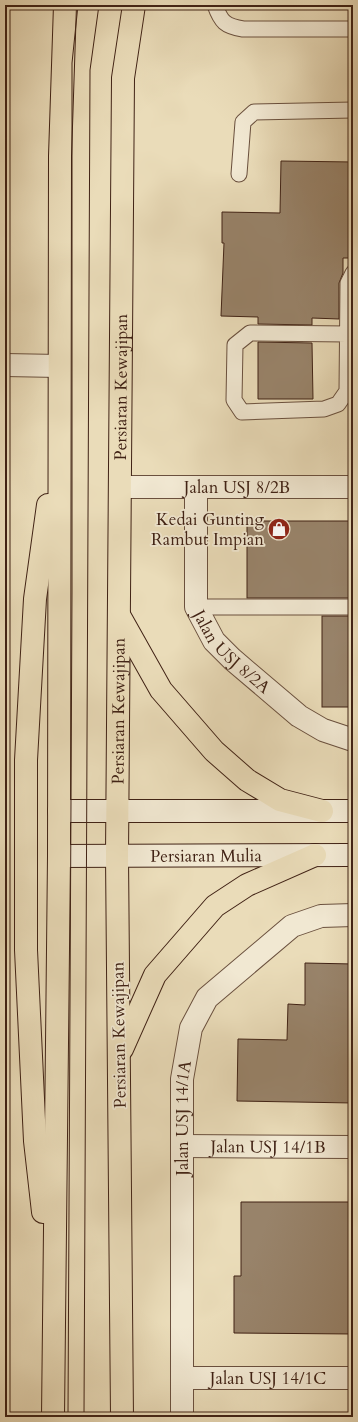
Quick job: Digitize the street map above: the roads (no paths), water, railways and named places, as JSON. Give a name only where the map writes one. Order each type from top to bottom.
[{"type":"main road","points":[[53,1417],[59,856],[60,156],[65,5]]},
{"type":"main road","name":"Persiaran Kewajipan","points":[[122,1417],[117,856],[123,78],[134,5]]},
{"type":"main road","points":[[54,1299],[35,1141],[26,950],[26,760],[35,599],[59,422]]},
{"type":"main road","points":[[119,616],[161,690],[214,751],[248,780],[280,800],[322,811]]},
{"type":"main road","points":[[119,1055],[155,975],[215,906],[248,885],[315,855]]},
{"type":"street","points":[[5,365],[59,366]]},
{"type":"street","name":"Jalan USJ 8/2B","points":[[120,487],[353,487]]},
{"type":"street","name":"Jalan USJ 8/2A","points":[[196,487],[196,607],[214,641],[250,675],[299,716],[323,730],[353,740]]},
{"type":"street","points":[[59,811],[353,811]]},
{"type":"street","name":"Persiaran Mulia","points":[[59,856],[353,855]]},
{"type":"street","name":"Jalan USJ 14/1A","points":[[182,1417],[182,1079],[191,1028],[207,998],[292,926],[321,916],[353,915]]},
{"type":"street","name":"Jalan USJ 14/1B","points":[[182,1146],[353,1147]]},
{"type":"street","name":"Jalan USJ 14/1C","points":[[182,1378],[353,1378]]},
{"type":"lane","points":[[215,5],[219,16],[229,27],[243,29],[353,29]]},
{"type":"lane","points":[[239,174],[243,122],[254,112],[353,110]]},
{"type":"lane","points":[[350,334],[250,333],[235,345],[234,400],[242,412],[324,409],[338,404],[346,391],[350,334],[348,283],[353,274]]},
{"type":"lane","points":[[196,607],[353,607]]},
{"type":"tram line","points":[[68,1417],[72,592],[72,63],[78,5]]},
{"type":"tram line","points":[[84,1417],[90,70],[99,5]]},
{"type":"place","name":"Kedai Gunting Rambut Impian","points":[[279,529]]}]
